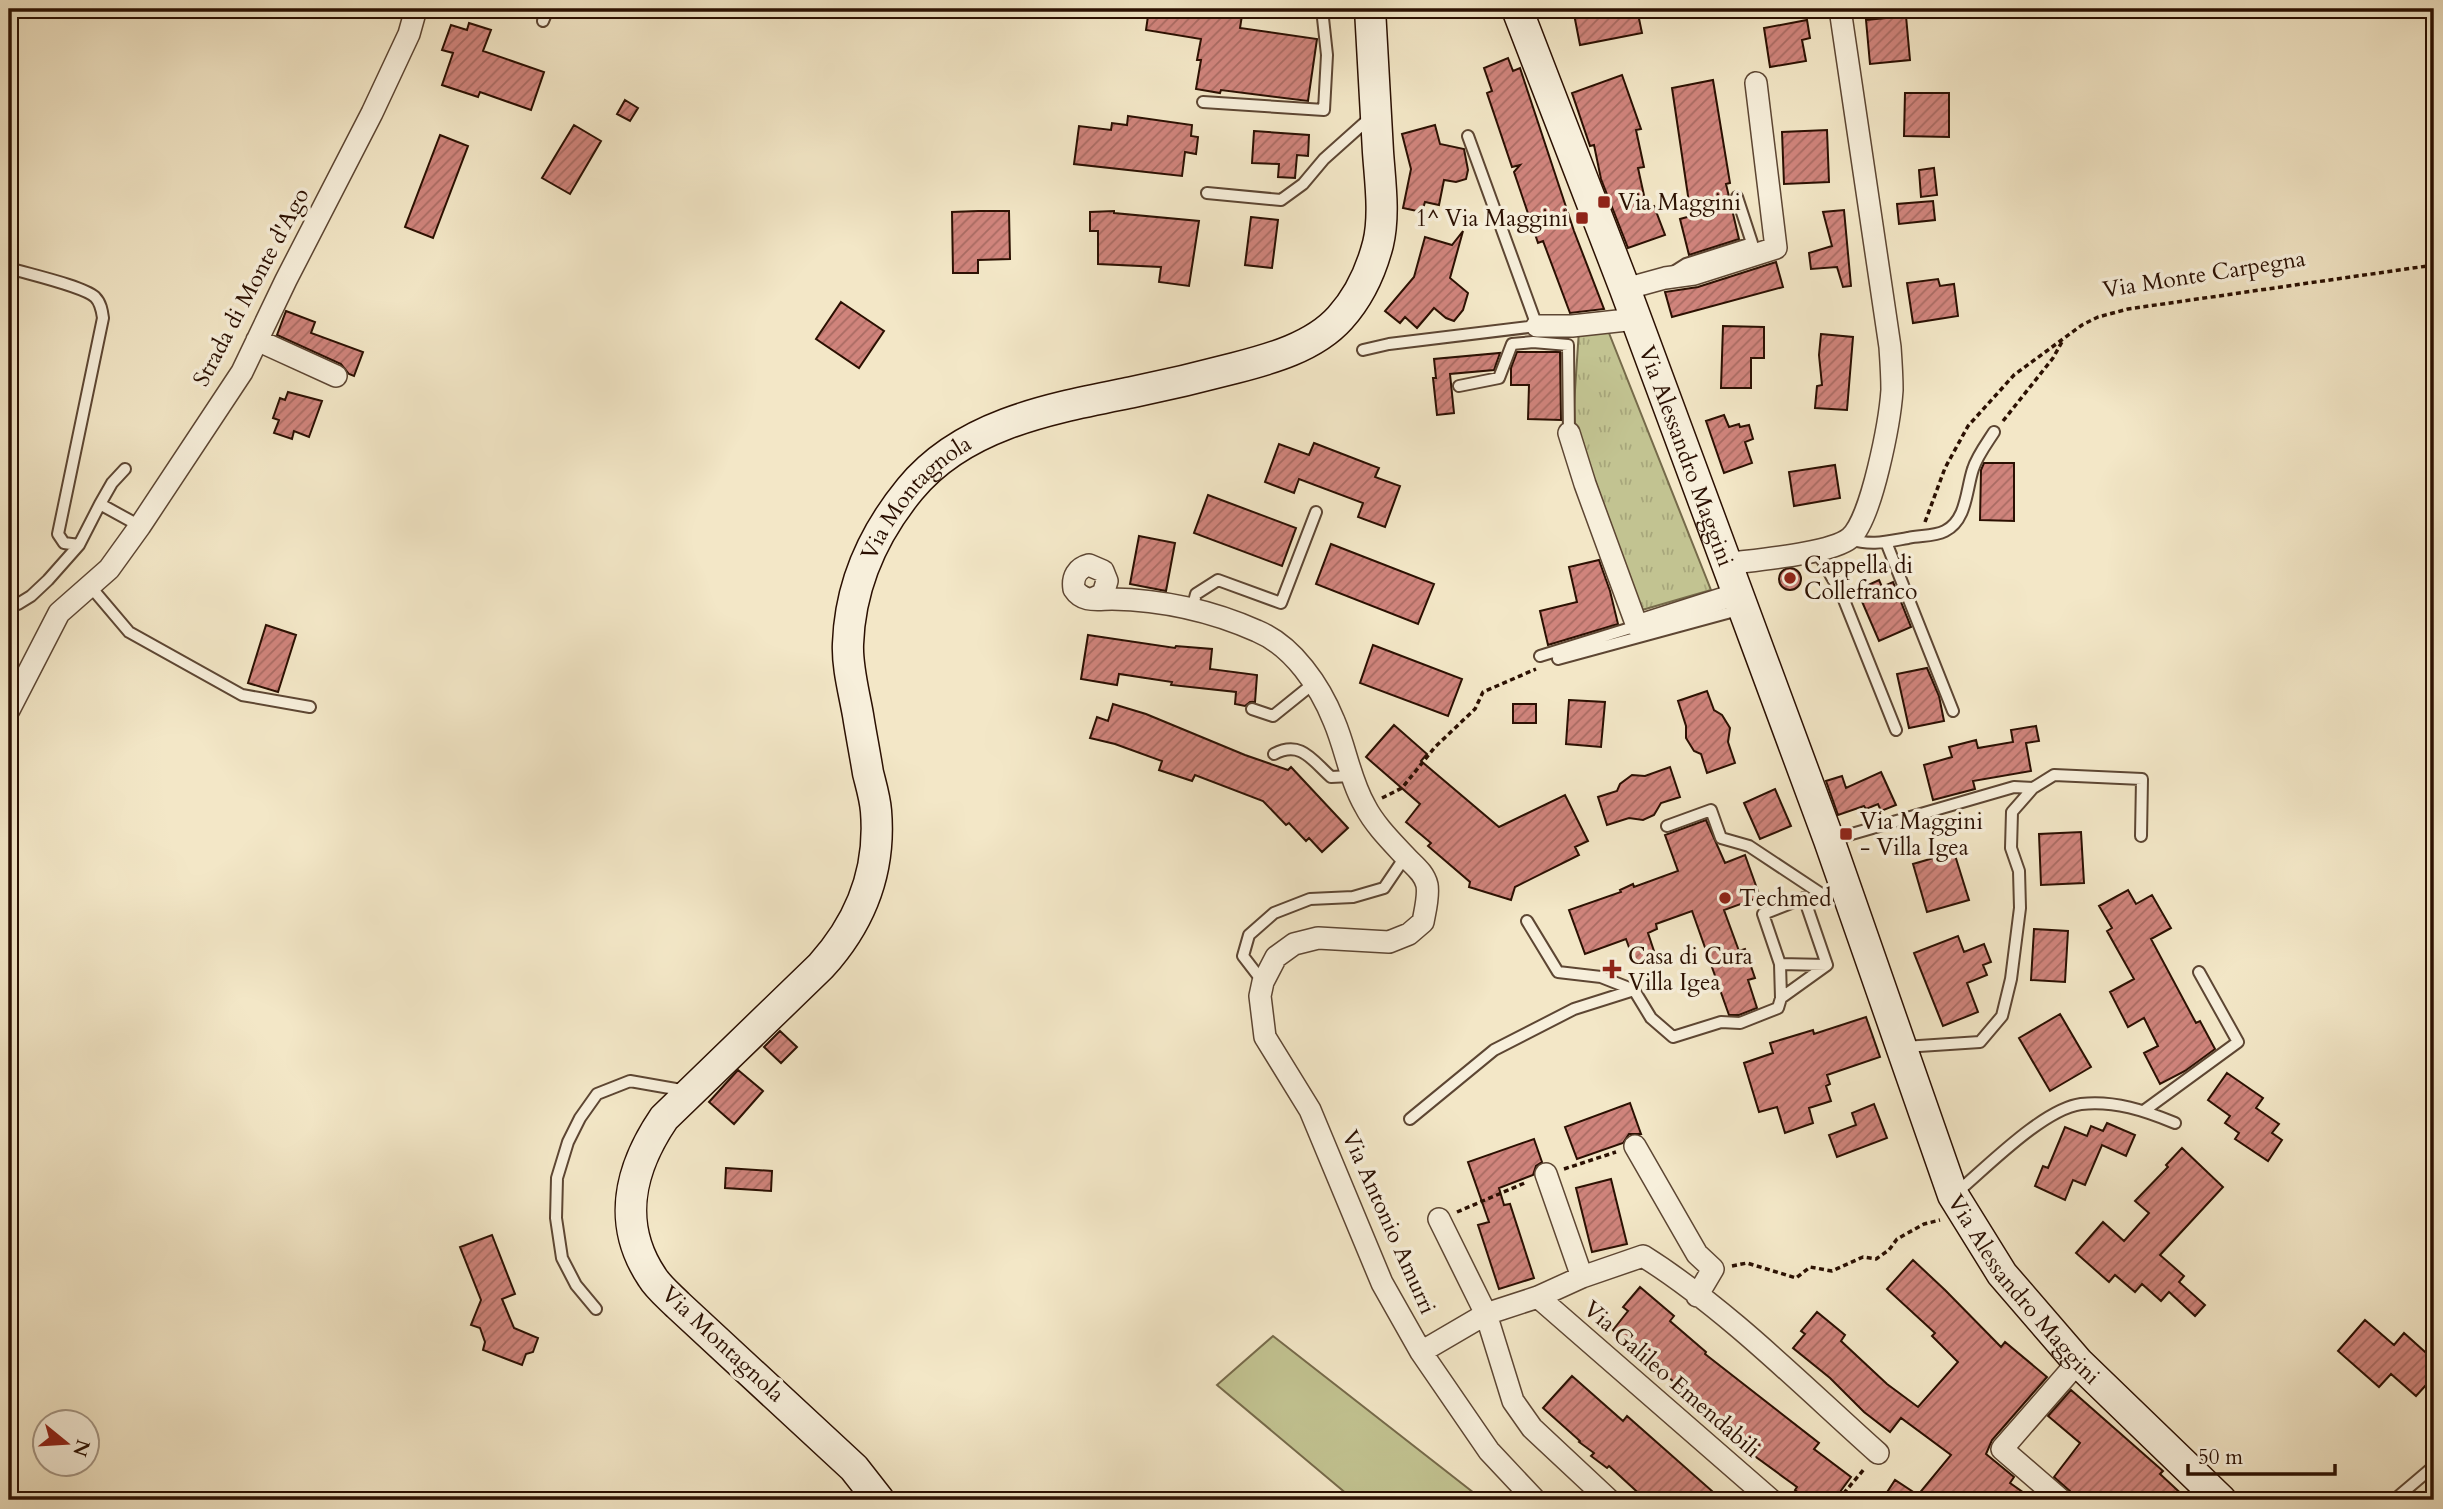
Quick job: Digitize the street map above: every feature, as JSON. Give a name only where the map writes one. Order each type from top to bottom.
[{"type":"main road","name":"Via Montagnola","points":[[878,1500],[854,1468],[678,1305],[652,1277],[638,1247],[632,1224],[632,1181],[650,1139],[664,1118],[821,966],[840,945],[859,913],[875,852],[876,811],[851,678],[848,648],[850,615],[858,580],[869,551],[910,488],[937,463],[969,441],[1001,425],[1070,405],[1187,381],[1272,358],[1317,337],[1338,320],[1354,300],[1369,273],[1379,240],[1381,199],[1370,9]]},
{"type":"main road","name":"Via Alessandro Maggini","points":[[1517,9],[1625,289],[1829,840],[1832,889],[1901,1047],[1957,1202],[2002,1274],[2078,1363],[2211,1497]]},
{"type":"street","name":"Strada di Monte d'Ago","points":[[9,709],[60,613],[109,569],[242,372],[410,34],[416,9]]},
{"type":"street","points":[[1725,564],[1817,551],[1849,539],[1862,523],[1874,486],[1888,421],[1892,390],[1890,347],[1840,9]]},
{"type":"street","points":[[1625,289],[1665,278],[1694,274],[1776,248],[1756,83]]},
{"type":"street","name":"Via Alessandro Maggini","points":[[1538,326],[1572,326],[1636,319]]},
{"type":"street","points":[[257,340],[336,376]]},
{"type":"street","points":[[1569,433],[1637,626]]},
{"type":"street","points":[[1116,599],[1106,576],[1098,567],[1089,565],[1078,570],[1073,583],[1077,594],[1092,599],[1116,599],[1192,608],[1261,632],[1286,650],[1314,683],[1334,721],[1351,776],[1365,807],[1405,857],[1418,867],[1427,884],[1423,922],[1409,934],[1389,942],[1318,938],[1294,944],[1276,957],[1263,982]]},
{"type":"street","points":[[1092,599],[1103,594],[1106,576]]},
{"type":"street","name":"Via Alessandro Maggini","points":[[1637,626],[1739,601]]},
{"type":"street","name":"Via Antonio Amurri","points":[[1263,982],[1260,996],[1265,1037],[1310,1110],[1382,1283],[1421,1352],[1489,1451],[1535,1500]]},
{"type":"street","points":[[1635,1146],[1697,1254],[1713,1269],[1697,1296]]},
{"type":"street","name":"Via Galileo Emendabili","points":[[1546,1174],[1582,1277]]},
{"type":"street","points":[[1439,1219],[1486,1314],[1513,1401],[1532,1427],[1609,1500]]},
{"type":"street","points":[[1678,1278],[1697,1254]]},
{"type":"street","name":"Via Galileo Emendabili","points":[[1421,1352],[1486,1314],[1643,1256],[1678,1278],[1734,1324],[1878,1454]]},
{"type":"street","name":"Via Galileo Emendabili","points":[[1538,1297],[1771,1500]]},
{"type":"street","points":[[2061,1500],[2002,1448],[2078,1363]]},
{"type":"lane","points":[[542,21],[548,9]]},
{"type":"lane","points":[[1203,102],[1324,110],[1327,55],[1322,9]]},
{"type":"lane","points":[[1207,193],[1281,200],[1303,184],[1324,159],[1376,113]]},
{"type":"lane","points":[[1363,350],[1389,344],[1538,326],[1468,136]]},
{"type":"lane","points":[[1665,278],[1686,264],[1752,243],[1737,197]]},
{"type":"lane","points":[[9,268],[73,287],[94,296],[100,305],[103,318],[58,534],[64,543],[79,545]]},
{"type":"lane","points":[[1459,386],[1499,378],[1512,344],[1533,342],[1568,345],[1569,433]]},
{"type":"lane","points":[[1849,539],[1868,545],[1916,536],[1932,536],[1946,531],[1958,519],[1973,467],[1994,432]]},
{"type":"lane","points":[[9,603],[18,604],[32,596],[79,545],[100,504],[125,468]]},
{"type":"lane","points":[[100,504],[140,526]]},
{"type":"lane","points":[[1192,608],[1196,594],[1218,580],[1280,603],[1316,512]]},
{"type":"lane","points":[[1886,542],[1953,711]]},
{"type":"lane","points":[[1817,551],[1842,596],[1896,730]]},
{"type":"lane","points":[[90,586],[129,632],[242,695],[310,707]]},
{"type":"lane","points":[[1558,659],[1739,601]]},
{"type":"lane","points":[[1540,656],[1637,626]]},
{"type":"lane","points":[[1252,709],[1273,716],[1314,683]]},
{"type":"lane","points":[[1274,754],[1287,747],[1302,751],[1331,778],[1351,776]]},
{"type":"lane","points":[[1901,1047],[1980,1042],[2002,1016],[2011,979],[2020,908],[2019,871],[2011,848],[2012,812],[2033,788],[2054,775],[2142,779],[2141,836]]},
{"type":"lane","points":[[1829,840],[2014,787],[2033,788]]},
{"type":"lane","points":[[1667,826],[1711,810],[1721,838],[1749,846],[1832,889]]},
{"type":"lane","points":[[1263,982],[1243,956],[1249,935],[1275,913],[1310,899],[1353,897],[1384,888],[1405,857]]},
{"type":"lane","points":[[1527,921],[1558,972],[1601,977],[1634,990],[1651,1018],[1673,1037],[1721,1022],[1740,1023],[1778,1008],[1780,964],[1763,914],[1832,889]]},
{"type":"lane","points":[[1804,898],[1828,965]]},
{"type":"lane","points":[[1780,964],[1828,965]]},
{"type":"lane","points":[[1780,998],[1828,965]]},
{"type":"lane","points":[[2145,1110],[2238,1042],[2199,972]]},
{"type":"lane","points":[[1410,1119],[1494,1051],[1574,1009],[1634,990]]},
{"type":"lane","points":[[596,1309],[576,1285],[562,1258],[555,1218],[557,1178],[568,1142],[580,1118],[597,1094],[630,1081],[689,1092]]},
{"type":"lane","points":[[1957,1202],[2048,1116],[2079,1104],[2145,1110],[2175,1123]]},
{"type":"lane","points":[[2395,1500],[2434,1466]]},
{"type":"path","name":"Via Monte Carpegna","points":[[1994,432],[2053,358],[2064,338],[2098,317],[2128,309],[2434,265]]},
{"type":"path","points":[[1365,807],[1402,788],[1435,747],[1475,709],[1483,692],[1558,659]]},
{"type":"path","points":[[1713,1269],[1747,1263],[1796,1278],[1810,1267],[1832,1271],[1863,1257],[1876,1259],[1889,1250],[1897,1239],[1924,1223],[1944,1219],[1957,1202]]},
{"type":"path","points":[[1838,1500],[1878,1454]]},
{"type":"green space","points":[[1607,328],[1711,590],[1642,610],[1573,420],[1579,330]]},
{"type":"green space","points":[[1273,1336],[1483,1500],[1354,1500],[1217,1385]]},
{"type":"building","points":[[1149,9],[1243,9],[1240,28],[1317,39],[1308,101],[1196,89],[1201,39],[1146,30]]},
{"type":"building","points":[[1573,9],[1637,9],[1642,33],[1580,45]]},
{"type":"building","points":[[1906,16],[1910,60],[1870,64],[1866,20]]},
{"type":"building","points":[[1807,20],[1810,38],[1802,40],[1806,61],[1770,67],[1764,28]]},
{"type":"building","points":[[469,23],[491,30],[483,51],[544,72],[531,110],[480,92],[478,97],[442,85],[453,53],[442,50],[451,25],[467,30]]},
{"type":"building","points":[[1508,58],[1513,71],[1520,68],[1574,231],[1604,309],[1570,313],[1543,241],[1538,243],[1514,172],[1520,165],[1512,167],[1487,93],[1492,91],[1484,68]]},
{"type":"building","points":[[1622,75],[1641,129],[1636,130],[1644,167],[1638,168],[1647,209],[1654,206],[1665,235],[1628,248],[1601,179],[1594,145],[1590,146],[1572,93]]},
{"type":"building","points":[[1713,80],[1730,183],[1726,184],[1739,239],[1689,255],[1680,219],[1691,216],[1672,88]]},
{"type":"building","points":[[1905,93],[1949,93],[1949,137],[1904,136]]},
{"type":"building","points":[[625,100],[638,108],[630,121],[617,114]]},
{"type":"building","points":[[1128,116],[1192,125],[1191,136],[1198,137],[1196,154],[1185,152],[1182,176],[1074,164],[1079,126],[1111,130],[1112,123],[1127,125]]},
{"type":"building","points":[[574,125],[601,141],[570,194],[542,178]]},
{"type":"building","points":[[1435,125],[1440,144],[1464,149],[1468,170],[1466,179],[1456,182],[1444,180],[1439,205],[1425,202],[1422,212],[1403,208],[1411,169],[1402,134]]},
{"type":"building","points":[[1827,130],[1829,182],[1784,184],[1782,132]]},
{"type":"building","points":[[1254,131],[1309,135],[1308,156],[1297,155],[1295,178],[1278,177],[1279,164],[1252,163]]},
{"type":"building","points":[[440,135],[468,146],[433,238],[405,227]]},
{"type":"building","points":[[1934,168],[1937,195],[1921,197],[1919,170]]},
{"type":"building","points":[[1933,201],[1935,220],[1899,224],[1897,204]]},
{"type":"building","points":[[1844,210],[1851,286],[1843,287],[1837,267],[1811,269],[1809,253],[1832,246],[1823,212]]},
{"type":"building","points":[[1009,211],[1010,259],[978,260],[978,273],[953,273],[952,212]]},
{"type":"building","points":[[1114,211],[1199,221],[1189,286],[1159,282],[1161,267],[1098,264],[1098,231],[1090,231],[1090,212]]},
{"type":"building","points":[[1251,217],[1278,220],[1272,268],[1245,265]]},
{"type":"building","points":[[1463,231],[1450,278],[1468,293],[1463,310],[1454,321],[1434,308],[1417,328],[1405,317],[1400,323],[1385,311],[1414,277],[1425,237],[1452,245]]},
{"type":"building","points":[[1776,262],[1783,287],[1672,317],[1665,292],[1698,287]]},
{"type":"building","points":[[1938,279],[1940,286],[1954,284],[1958,316],[1913,323],[1907,283]]},
{"type":"building","points":[[841,302],[884,331],[859,368],[816,339]]},
{"type":"building","points":[[286,311],[315,322],[311,333],[363,352],[354,376],[341,364],[277,335]]},
{"type":"building","points":[[1723,326],[1764,327],[1764,358],[1751,358],[1751,388],[1721,388]]},
{"type":"building","points":[[1821,334],[1853,337],[1847,410],[1815,408],[1817,386],[1822,385],[1819,355]]},
{"type":"building","points":[[1517,352],[1560,352],[1561,420],[1528,419],[1529,385],[1511,385],[1511,368]]},
{"type":"building","points":[[1500,353],[1494,370],[1450,374],[1454,413],[1437,415],[1434,359]]},
{"type":"building","points":[[288,392],[322,401],[309,437],[294,431],[292,439],[274,433],[279,420],[273,418],[280,398],[285,400]]},
{"type":"building","points":[[1724,415],[1729,427],[1749,425],[1753,439],[1745,442],[1752,463],[1724,473],[1706,421]]},
{"type":"building","points":[[1314,443],[1379,468],[1375,477],[1400,486],[1385,527],[1358,517],[1363,503],[1299,479],[1294,493],[1265,482],[1279,444],[1309,455]]},
{"type":"building","points":[[1984,463],[2014,463],[2014,521],[1980,520],[1981,470]]},
{"type":"building","points":[[1835,465],[1840,498],[1794,506],[1789,472]]},
{"type":"building","points":[[1208,495],[1296,528],[1282,566],[1194,533]]},
{"type":"building","points":[[1139,536],[1175,543],[1166,591],[1130,584]]},
{"type":"building","points":[[1331,544],[1434,584],[1418,624],[1316,584]]},
{"type":"building","points":[[1599,560],[1618,624],[1548,645],[1540,611],[1577,602],[1569,567]]},
{"type":"building","name":"Cappella di Collefranco","points":[[1790,568],[1798,571],[1801,579],[1798,587],[1790,590],[1782,587],[1779,579],[1782,571]]},
{"type":"building","points":[[1879,580],[1882,587],[1893,582],[1911,627],[1879,641],[1857,590]]},
{"type":"building","points":[[266,625],[296,635],[278,692],[248,683]]},
{"type":"building","points":[[1088,635],[1175,648],[1212,649],[1210,669],[1257,675],[1255,702],[1245,706],[1235,704],[1236,692],[1171,685],[1172,682],[1119,674],[1117,685],[1081,679]]},
{"type":"building","points":[[1373,645],[1462,679],[1448,716],[1360,683]]},
{"type":"building","points":[[1927,668],[1939,696],[1944,721],[1909,728],[1897,674]]},
{"type":"building","points":[[1707,691],[1714,710],[1722,715],[1730,728],[1728,742],[1735,763],[1707,773],[1701,754],[1694,751],[1686,738],[1686,726],[1678,701]]},
{"type":"building","points":[[1569,700],[1605,702],[1601,747],[1566,744]]},
{"type":"building","points":[[1113,704],[1146,714],[1245,755],[1288,770],[1291,767],[1348,828],[1322,852],[1309,838],[1306,841],[1289,823],[1286,825],[1263,801],[1195,775],[1192,781],[1159,770],[1162,761],[1090,738],[1097,717],[1108,721]]},
{"type":"building","points":[[1513,704],[1536,704],[1536,723],[1513,723]]},
{"type":"building","points":[[1394,725],[1427,754],[1421,761],[1499,827],[1565,795],[1588,841],[1575,847],[1579,855],[1515,887],[1511,900],[1469,887],[1470,882],[1428,846],[1431,843],[1406,822],[1420,804],[1366,757]]},
{"type":"building","points":[[2036,726],[2039,741],[2026,743],[2031,771],[1973,781],[1975,789],[1933,800],[1924,765],[1952,757],[1949,747],[1976,740],[1978,748],[2013,742],[2011,730]]},
{"type":"building","points":[[1670,767],[1680,797],[1661,803],[1654,815],[1643,820],[1629,818],[1607,825],[1598,797],[1617,791],[1620,784],[1632,775],[1645,776]]},
{"type":"building","points":[[1881,772],[1896,805],[1881,811],[1878,804],[1866,809],[1864,806],[1838,815],[1826,781],[1842,776],[1846,788]]},
{"type":"building","points":[[1775,789],[1791,826],[1760,839],[1744,803]]},
{"type":"building","points":[[1706,820],[1725,863],[1745,855],[1760,897],[1724,910],[1739,951],[1745,949],[1755,978],[1748,980],[1757,1008],[1739,1015],[1729,1015],[1692,911],[1656,924],[1657,929],[1648,933],[1656,957],[1635,964],[1626,939],[1585,954],[1569,910],[1621,892],[1620,890],[1633,884],[1634,887],[1678,871],[1665,835]]},
{"type":"building","points":[[2081,832],[2084,883],[2041,885],[2039,834]]},
{"type":"building","points":[[1954,852],[1969,900],[1927,912],[1913,864]]},
{"type":"building","points":[[2128,890],[2136,904],[2152,895],[2171,928],[2151,939],[2196,1023],[2200,1021],[2215,1049],[2185,1071],[2160,1084],[2144,1053],[2158,1046],[2144,1018],[2128,1027],[2110,992],[2134,979],[2107,931],[2112,928],[2099,906]]},
{"type":"building","points":[[2034,929],[2068,931],[2065,982],[2031,980]]},
{"type":"building","points":[[1958,936],[1964,952],[1984,944],[1991,962],[1983,965],[1987,975],[1967,983],[1978,1012],[1943,1026],[1914,953]]},
{"type":"building","points":[[2060,1014],[2091,1067],[2050,1091],[2019,1038]]},
{"type":"building","points":[[1866,1017],[1880,1057],[1827,1075],[1830,1084],[1826,1086],[1831,1101],[1809,1108],[1813,1123],[1785,1133],[1777,1107],[1759,1112],[1744,1063],[1773,1053],[1770,1043],[1813,1030],[1814,1034]]},
{"type":"building","points":[[780,1031],[797,1047],[781,1063],[764,1047]]},
{"type":"building","points":[[738,1070],[763,1091],[734,1124],[709,1102]]},
{"type":"building","points":[[2227,1073],[2263,1098],[2256,1108],[2279,1124],[2272,1133],[2282,1140],[2268,1161],[2235,1139],[2239,1133],[2225,1123],[2230,1116],[2208,1100]]},
{"type":"building","points":[[1630,1103],[1641,1134],[1629,1134],[1623,1143],[1577,1159],[1565,1127]]},
{"type":"building","points":[[1874,1104],[1887,1138],[1837,1157],[1829,1135],[1856,1125],[1852,1113]]},
{"type":"building","points":[[2107,1123],[2135,1135],[2126,1156],[2102,1145],[2085,1185],[2073,1180],[2065,1200],[2035,1186],[2043,1166],[2048,1168],[2065,1127],[2087,1136],[2091,1126],[2103,1131]]},
{"type":"building","points":[[1534,1139],[1542,1162],[1536,1166],[1533,1175],[1499,1188],[1504,1205],[1510,1204],[1534,1278],[1499,1289],[1478,1225],[1489,1222],[1468,1162]]},
{"type":"building","points":[[2182,1148],[2223,1187],[2160,1255],[2184,1276],[2179,1282],[2205,1305],[2195,1316],[2169,1292],[2161,1301],[2142,1284],[2135,1292],[2115,1275],[2109,1282],[2076,1253],[2103,1222],[2124,1241],[2149,1213],[2135,1201],[2168,1167],[2166,1165]]},
{"type":"building","points":[[726,1168],[772,1171],[771,1191],[725,1188]]},
{"type":"building","points":[[1611,1179],[1627,1244],[1592,1252],[1576,1188]]},
{"type":"building","points":[[492,1235],[515,1294],[502,1299],[514,1328],[538,1338],[533,1352],[526,1354],[522,1365],[483,1350],[485,1342],[480,1328],[471,1325],[481,1300],[460,1247]]},
{"type":"building","points":[[1913,1260],[2001,1347],[2005,1342],[2047,1377],[1992,1440],[1986,1454],[2014,1477],[2010,1483],[2034,1500],[1882,1500],[1895,1480],[1918,1495],[1951,1455],[1901,1418],[1890,1432],[1793,1348],[1805,1334],[1801,1331],[1817,1312],[1845,1335],[1841,1341],[1887,1384],[1918,1407],[1958,1362],[1932,1336],[1935,1333],[1887,1289]]},
{"type":"building","points":[[1640,1287],[1674,1316],[1670,1321],[1706,1352],[1705,1354],[1819,1443],[1814,1449],[1851,1477],[1834,1500],[1807,1500],[1795,1490],[1797,1487],[1738,1444],[1740,1441],[1716,1420],[1685,1398],[1688,1394],[1613,1330],[1628,1311],[1623,1307]]},
{"type":"building","points":[[2365,1320],[2394,1345],[2404,1333],[2434,1360],[2434,1393],[2426,1385],[2416,1396],[2391,1374],[2379,1387],[2338,1351]]},
{"type":"building","points":[[1572,1376],[1623,1421],[1627,1416],[1712,1491],[1704,1500],[1646,1500],[1609,1466],[1607,1468],[1591,1456],[1594,1453],[1543,1408]]},
{"type":"building","points":[[2071,1390],[2163,1471],[2160,1474],[2188,1500],[2074,1500],[2070,1491],[2054,1477],[2080,1443],[2048,1416]]},
{"type":"place","name":"Via Maggini","points":[[1604,202]]},
{"type":"place","name":"1^ Via Maggini","points":[[1582,218]]},
{"type":"place","name":"Cappella di Collefranco","points":[[1790,578]]},
{"type":"place","name":"Via Maggini - Villa Igea","points":[[1846,834]]},
{"type":"place","name":"Techmed","points":[[1725,898]]},
{"type":"place","name":"Casa di Cura Villa Igea","points":[[1612,969]]}]
